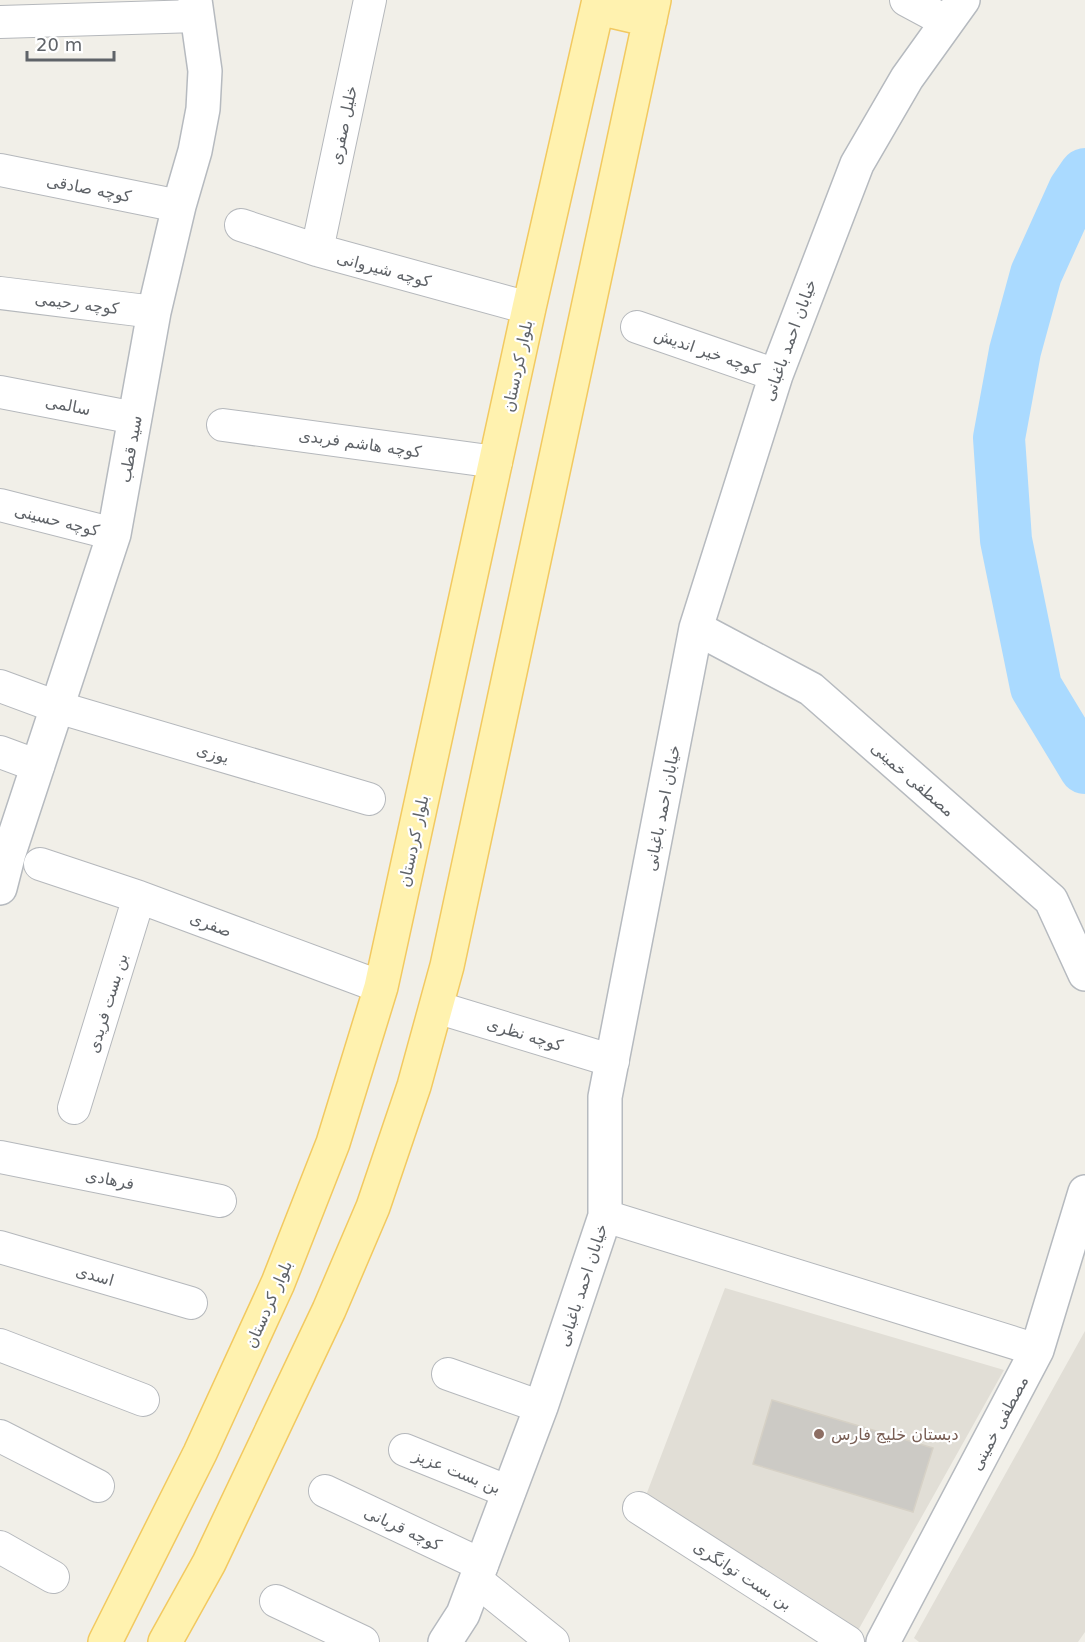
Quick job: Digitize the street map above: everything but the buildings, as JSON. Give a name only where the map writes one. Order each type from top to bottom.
[{"type":"main road","points":[[165,1642],[209,1563],[328,1310],[372,1207],[414,1086],[447,966],[652,10],[599,4]]},
{"type":"main road","name":"بلوار کردستان","points":[[105,1642],[200,1453],[278,1283],[333,1143],[381,987],[529,308],[599,4]]},
{"type":"street","name":"خلیل صفری","points":[[316,250],[370,0]]},
{"type":"street","points":[[906,0],[955,11]]},
{"type":"street","points":[[0,22],[196,8]]},
{"type":"street","name":"سید قطب","points":[[0,888],[4,851],[38,766],[114,534],[154,312],[179,206],[195,151],[203,109],[205,71],[196,8]]},
{"type":"street","name":"خیابان احمد باغبانی","points":[[445,1642],[463,1614],[479,1573],[541,1407],[605,1216],[605,1097],[696,628],[776,375],[857,164],[907,78],[955,11]]},
{"type":"street","name":"کوچه صادقی","points":[[0,170],[179,206]]},
{"type":"street","name":"کوچه شیروانی","points":[[241,225],[316,250],[529,308]]},
{"type":"street","name":"کوچه رحیمی","points":[[0,293],[154,312]]},
{"type":"street","name":"کوچه خیر اندیش","points":[[637,327],[776,375]]},
{"type":"street","name":"سالمی","points":[[0,392],[135,418]]},
{"type":"street","name":"کوچه هاشم فربدی","points":[[224,424],[496,462]]},
{"type":"street","name":"کوچه حسینی","points":[[0,505],[114,534]]},
{"type":"street","name":"مصطفی خمینی","points":[[696,628],[811,690],[1051,900],[1085,974]]},
{"type":"street","name":"یوزی","points":[[0,686],[57,707],[369,799]]},
{"type":"street","points":[[0,752],[38,766]]},
{"type":"street","name":"صفری","points":[[40,864],[139,897],[381,987]]},
{"type":"street","name":"بن بست فریدی","points":[[74,1108],[139,897]]},
{"type":"street","name":"کوچه نظری","points":[[436,1007],[614,1060]]},
{"type":"street","name":"فرهادی","points":[[0,1157],[220,1200]]},
{"type":"street","name":"مصطفی خمینی","points":[[883,1642],[1037,1350],[1085,1192]]},
{"type":"street","points":[[605,1216],[1037,1350]]},
{"type":"street","name":"اسدی","points":[[0,1247],[191,1303]]},
{"type":"street","points":[[0,1345],[143,1400]]},
{"type":"street","points":[[448,1374],[541,1407]]},
{"type":"street","points":[[0,1436],[98,1486]]},
{"type":"street","name":"بن بست عزیز","points":[[405,1450],[509,1492]]},
{"type":"street","name":"کوچه قربانی","points":[[325,1491],[479,1573],[553,1642]]},
{"type":"street","name":"بن بست توانگری","points":[[639,1508],[848,1642]]},
{"type":"street","points":[[0,1547],[53,1577]]},
{"type":"street","points":[[276,1601],[363,1642]]},
{"type":"shaded area","name":"دبستان خلیج فارس","points":[[725,1288],[1004,1370],[856,1634],[645,1498]]},
{"type":"shaded area","points":[[1085,1331],[1085,1632],[1078,1642],[919,1642],[914,1638]]},
{"type":"waterway","points":[[1085,174],[1074,190],[1036,274],[1015,351],[999,438],[1006,540],[1036,687],[1085,768]]},
{"type":"place","name":"دبستان خلیج فارس","points":[[819,1434]]}]
